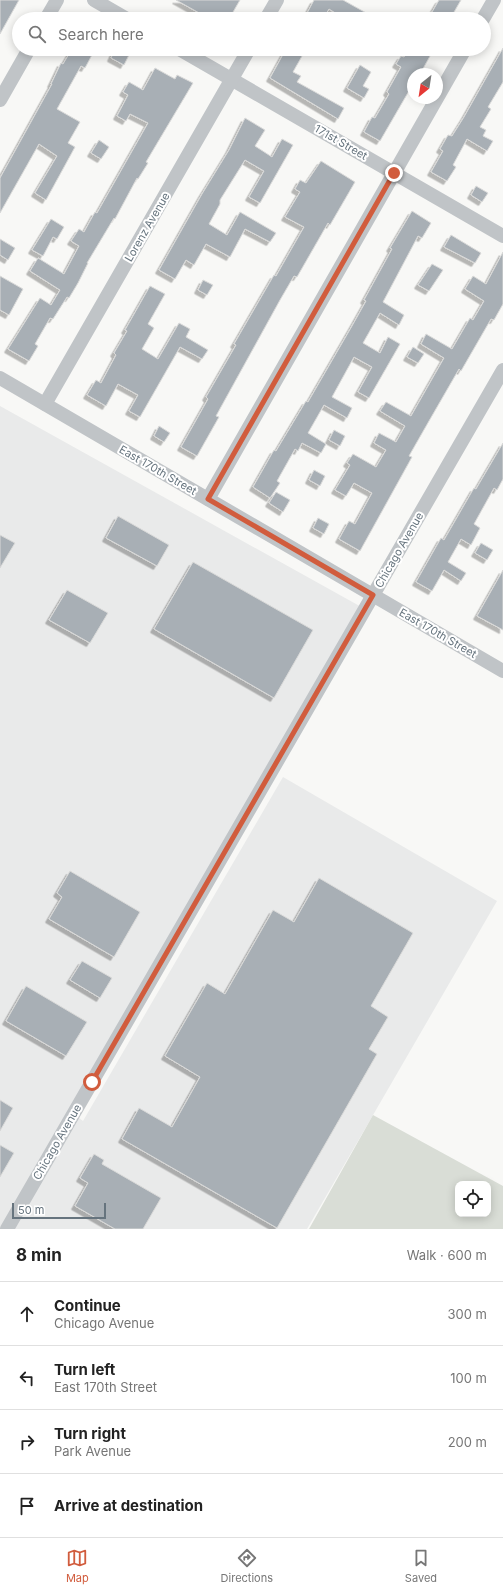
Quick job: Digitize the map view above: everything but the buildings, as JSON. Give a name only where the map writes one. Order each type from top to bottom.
[{"type":"street","points":[[50,12],[57,0]]},
{"type":"street","points":[[94,0],[115,12]]},
{"type":"street","points":[[270,12],[277,0]]},
{"type":"street","points":[[487,12],[494,0]]},
{"type":"street","points":[[0,100],[25,56]]},
{"type":"street","name":"171st Street","points":[[191,56],[503,236]]},
{"type":"street","name":"Lorenz Avenue","points":[[45,404],[245,56]]},
{"type":"street","points":[[208,499],[461,56]]},
{"type":"street","name":"Chicago Avenue","points":[[7,1229],[503,370]]},
{"type":"street","name":"East 170th Street","points":[[0,378],[503,671]]},
{"type":"shaded area","points":[[0,406],[365,609],[74,1114],[83,1121],[283,777],[497,901],[307,1229],[0,1229]]},
{"type":"shaded area","points":[[373,1115],[503,1186],[503,1229],[309,1229]]},
{"type":"route","points":[[92,1082],[373,595],[208,499],[394,173]]}]
